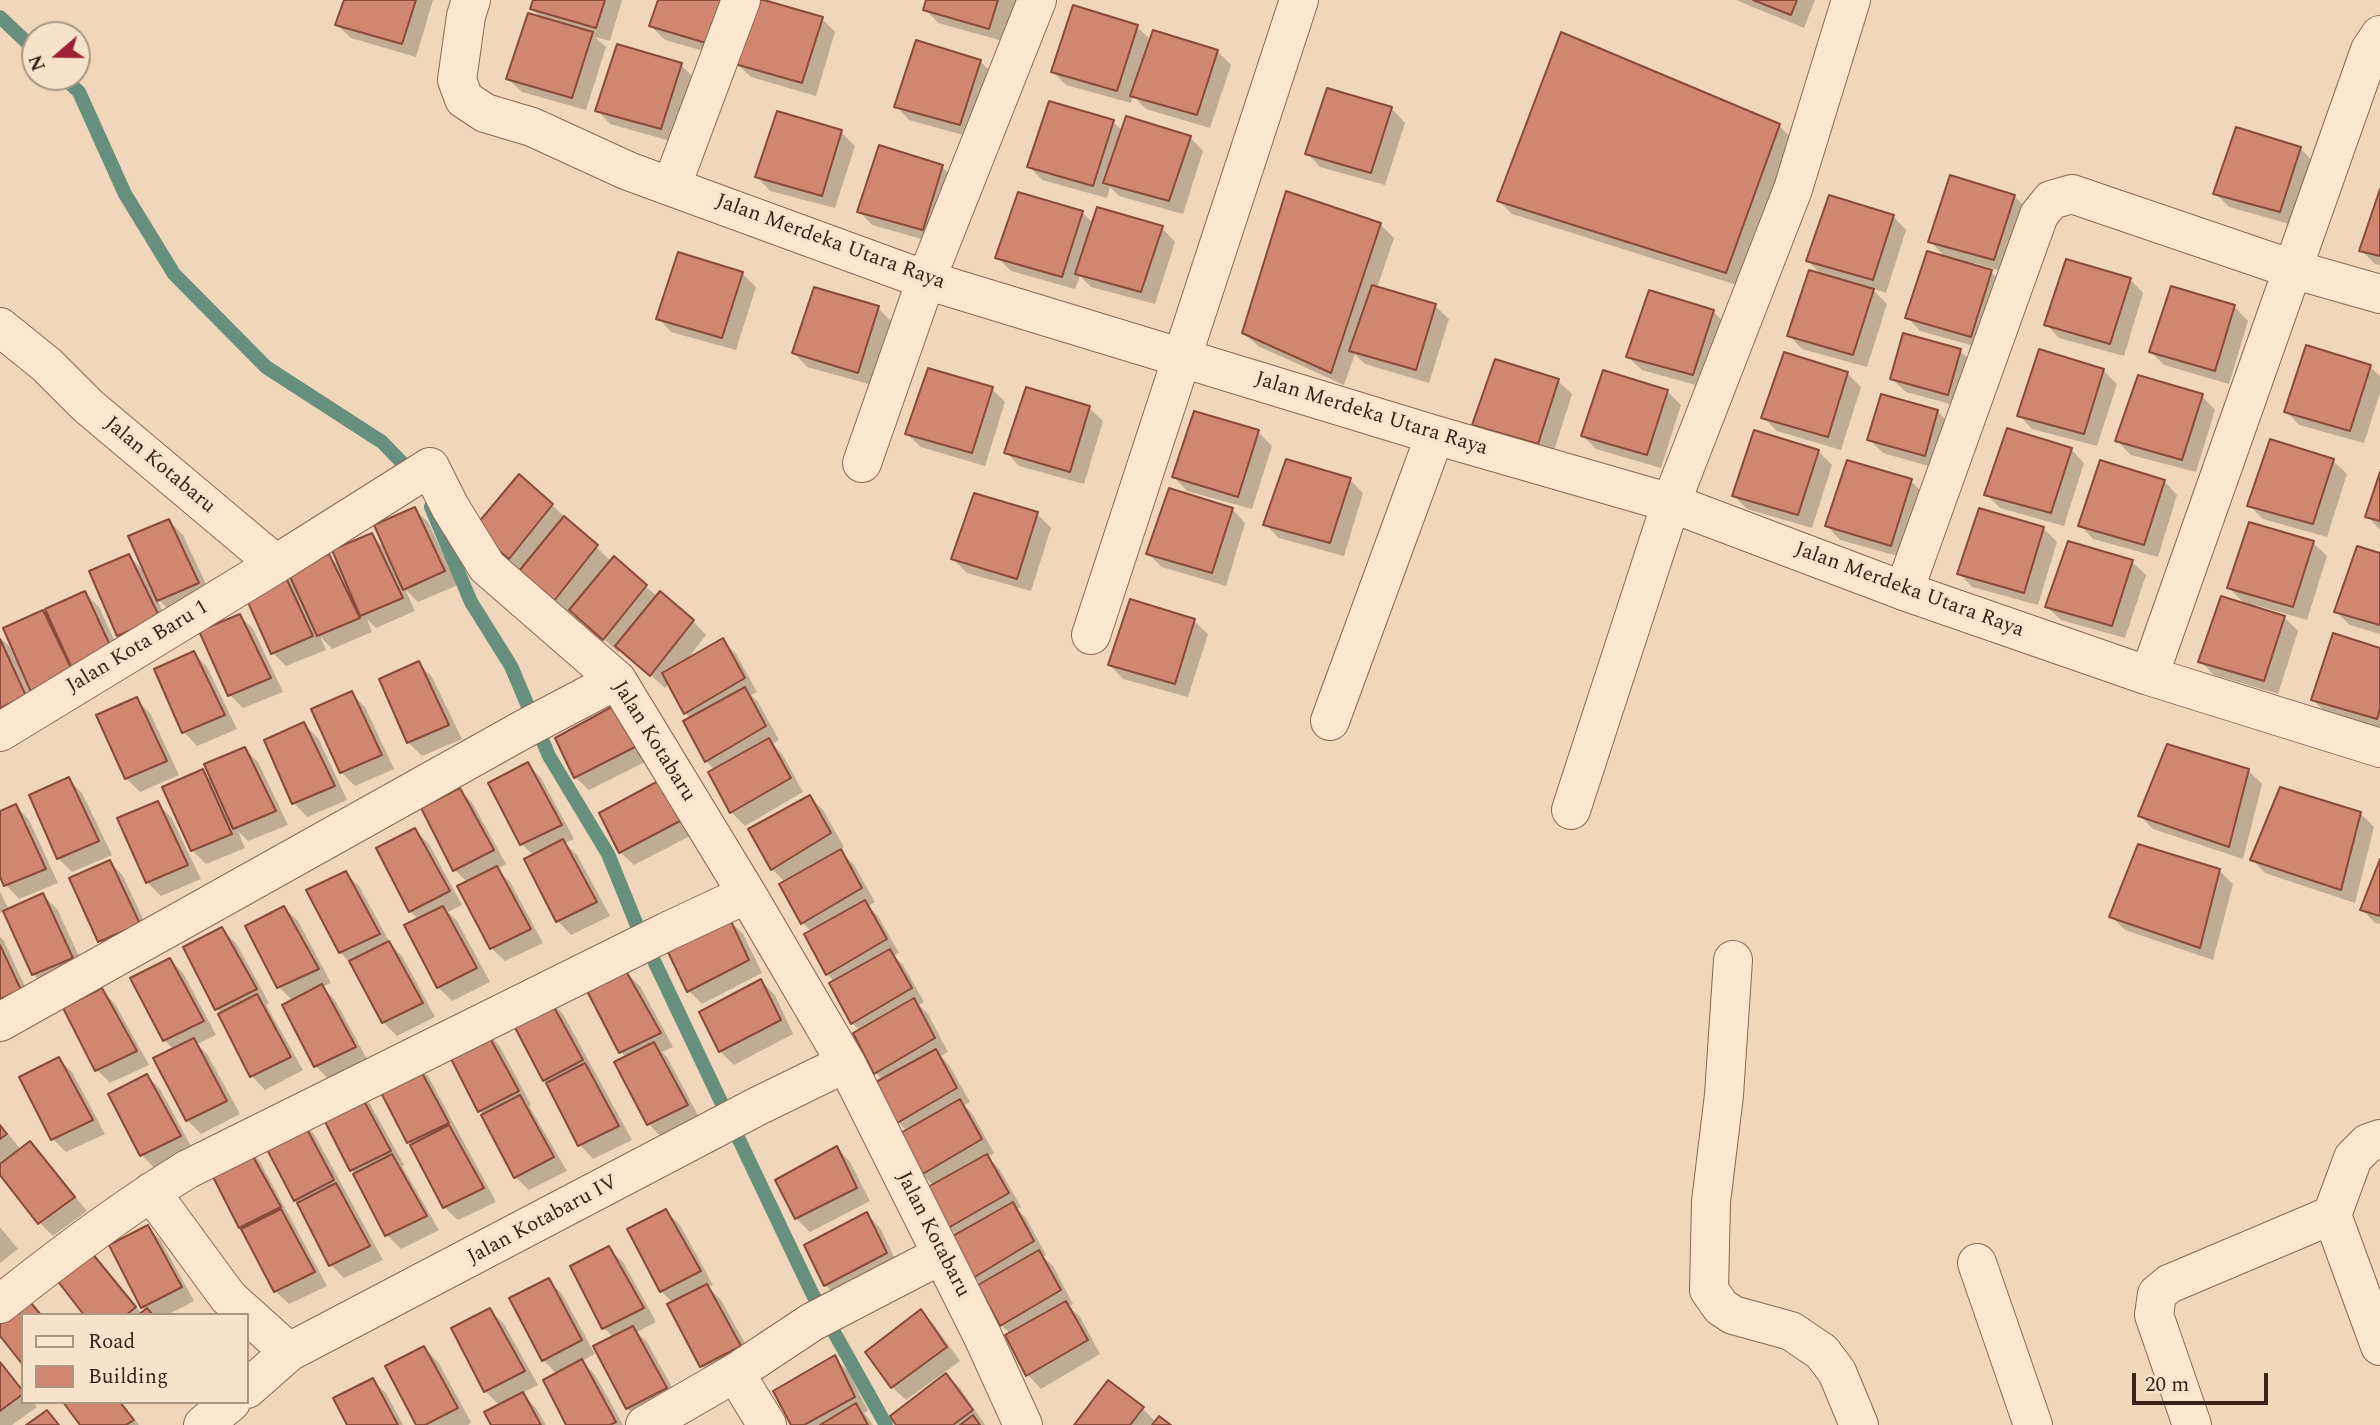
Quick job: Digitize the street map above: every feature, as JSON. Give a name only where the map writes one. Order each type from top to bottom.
[{"type":"street","name":"Jalan Merdeka Utara Raya","points":[[471,0],[466,16],[457,80],[464,99],[485,113],[532,127],[628,171],[926,280],[1436,435],[1671,503],[1904,590],[2149,676],[2380,748]]},
{"type":"street","points":[[672,185],[741,0]]},
{"type":"street","points":[[862,463],[926,280],[1037,0]]},
{"type":"street","points":[[1091,635],[1299,0]]},
{"type":"street","points":[[1571,810],[1671,503],[1793,189],[1851,0]]},
{"type":"street","points":[[2149,676],[2370,50],[2379,32]]},
{"type":"street","points":[[1904,590],[2039,215],[2045,205],[2058,197],[2072,194],[2292,269],[2380,294]]},
{"type":"street","name":"Jalan Kotabaru","points":[[0,327],[47,365],[88,406],[276,564],[430,467],[450,507],[487,567],[617,680],[846,1063],[983,1338],[1023,1425]]},
{"type":"street","points":[[1330,721],[1436,435]]},
{"type":"street","name":"Jalan Kota Baru 1","points":[[0,732],[276,564]]},
{"type":"street","points":[[0,1023],[617,680]]},
{"type":"street","points":[[0,1304],[45,1268],[151,1192],[188,1169],[668,930],[747,894]]},
{"type":"street","points":[[1733,960],[1724,1095],[1712,1202],[1707,1282],[1709,1290],[1721,1307],[1733,1315],[1791,1331],[1811,1342],[1837,1372],[1859,1425]]},
{"type":"street","name":"Jalan Kotabaru IV","points":[[248,1388],[289,1352],[756,1107],[846,1063]]},
{"type":"street","points":[[2380,1139],[2368,1143],[2353,1158],[2332,1215],[2380,1346]]},
{"type":"street","points":[[151,1192],[228,1297],[246,1313]]},
{"type":"street","points":[[2192,1425],[2154,1315],[2157,1294],[2169,1284],[2332,1215]]},
{"type":"street","points":[[645,1425],[735,1373],[828,1314],[941,1255]]},
{"type":"street","points":[[1977,1263],[2034,1425]]},
{"type":"street","points":[[248,1315],[289,1352]]},
{"type":"street","points":[[735,1373],[767,1425]]},
{"type":"street","points":[[203,1425],[229,1404]]},
{"type":"building","points":[[344,0],[416,0],[402,44],[335,25]]},
{"type":"building","points":[[533,0],[605,0],[596,28],[530,9]]},
{"type":"building","points":[[658,0],[730,0],[716,46],[649,26]]},
{"type":"building","points":[[757,0],[823,17],[802,83],[735,64]]},
{"type":"building","points":[[926,0],[998,0],[989,29],[923,10]]},
{"type":"building","points":[[1753,0],[1797,0],[1791,15]]},
{"type":"building","points":[[1073,5],[1138,25],[1117,91],[1051,72]]},
{"type":"building","points":[[528,13],[593,32],[572,98],[506,79]]},
{"type":"building","points":[[1153,30],[1218,50],[1197,115],[1130,96]]},
{"type":"building","points":[[1561,32],[1780,124],[1726,273],[1497,201]]},
{"type":"building","points":[[916,40],[981,60],[960,125],[894,107]]},
{"type":"building","points":[[617,44],[682,63],[661,129],[595,111]]},
{"type":"building","points":[[1327,88],[1392,107],[1371,173],[1305,154]]},
{"type":"building","points":[[1049,101],[1114,120],[1093,186],[1027,167]]},
{"type":"building","points":[[777,111],[842,130],[822,196],[755,177]]},
{"type":"building","points":[[1126,116],[1191,136],[1169,201],[1103,183]]},
{"type":"building","points":[[2236,127],[2301,147],[2280,212],[2213,194]]},
{"type":"building","points":[[879,145],[943,165],[923,230],[857,212]]},
{"type":"building","points":[[1950,175],[2015,195],[1994,260],[1928,242]]},
{"type":"building","points":[[2380,189],[2380,256],[2359,251]]},
{"type":"building","points":[[1286,191],[1381,223],[1331,373],[1242,333]]},
{"type":"building","points":[[1018,192],[1083,211],[1062,277],[995,258]]},
{"type":"building","points":[[1829,195],[1894,215],[1873,280],[1806,261]]},
{"type":"building","points":[[1097,207],[1163,226],[1141,292],[1075,274]]},
{"type":"building","points":[[1927,251],[1992,270],[1971,337],[1905,318]]},
{"type":"building","points":[[678,252],[743,272],[722,338],[656,319]]},
{"type":"building","points":[[2066,259],[2131,278],[2110,344],[2044,325]]},
{"type":"building","points":[[1809,270],[1874,289],[1853,355],[1787,336]]},
{"type":"building","points":[[1372,285],[1436,304],[1416,370],[1349,351]]},
{"type":"building","points":[[2171,286],[2235,305],[2215,371],[2149,352]]},
{"type":"building","points":[[814,287],[879,306],[858,373],[792,353]]},
{"type":"building","points":[[1649,290],[1714,310],[1693,375],[1626,357]]},
{"type":"building","points":[[1903,333],[1961,349],[1948,395],[1890,379]]},
{"type":"building","points":[[2306,345],[2371,365],[2350,431],[2284,412]]},
{"type":"building","points":[[2039,349],[2104,369],[2084,434],[2017,416]]},
{"type":"building","points":[[1784,352],[1848,372],[1828,437],[1761,418]]},
{"type":"building","points":[[1495,359],[1559,379],[1538,444],[1472,425]]},
{"type":"building","points":[[928,368],[993,387],[972,453],[905,434]]},
{"type":"building","points":[[1603,370],[1668,390],[1647,455],[1581,436]]},
{"type":"building","points":[[2138,375],[2203,394],[2182,460],[2115,441]]},
{"type":"building","points":[[1026,387],[1090,406],[1070,472],[1004,453]]},
{"type":"building","points":[[1881,394],[1938,410],[1925,456],[1867,440]]},
{"type":"building","points":[[1194,411],[1259,430],[1238,497],[1172,477]]},
{"type":"building","points":[[2007,428],[2072,448],[2051,513],[1984,495]]},
{"type":"building","points":[[1754,430],[1819,450],[1798,515],[1732,496]]},
{"type":"building","points":[[2270,439],[2334,459],[2313,524],[2247,506]]},
{"type":"building","points":[[1286,459],[1351,478],[1330,543],[1263,525]]},
{"type":"building","points":[[1847,460],[1912,479],[1891,546],[1825,526]]},
{"type":"building","points":[[2100,460],[2165,480],[2144,545],[2078,526]]},
{"type":"building","points":[[2380,472],[2380,521],[2365,517]]},
{"type":"building","points":[[519,474],[553,504],[509,559],[473,529]]},
{"type":"building","points":[[1169,488],[1233,508],[1212,573],[1146,554]]},
{"type":"building","points":[[974,493],[1038,512],[1017,579],[951,559]]},
{"type":"building","points":[[415,507],[445,571],[403,590],[374,525]]},
{"type":"building","points":[[1979,508],[2044,527],[2024,593],[1957,574]]},
{"type":"building","points":[[564,516],[598,545],[554,601],[519,571]]},
{"type":"building","points":[[169,519],[199,583],[157,601],[128,536]]},
{"type":"building","points":[[2249,522],[2314,541],[2293,607],[2227,588]]},
{"type":"building","points":[[372,533],[403,598],[360,616],[332,550]]},
{"type":"building","points":[[2068,541],[2133,560],[2112,626],[2045,607]]},
{"type":"building","points":[[2357,546],[2380,553],[2380,625],[2334,612]]},
{"type":"building","points":[[129,554],[160,618],[117,636],[89,571]]},
{"type":"building","points":[[329,554],[360,618],[317,636],[288,572]]},
{"type":"building","points":[[614,556],[647,585],[603,640],[569,610]]},
{"type":"building","points":[[283,571],[313,636],[271,654],[242,589]]},
{"type":"building","points":[[85,591],[115,656],[74,673],[45,609]]},
{"type":"building","points":[[660,591],[694,620],[650,676],[615,646]]},
{"type":"building","points":[[2221,596],[2285,616],[2264,681],[2198,662]]},
{"type":"building","points":[[1130,599],[1195,619],[1175,684],[1108,665]]},
{"type":"building","points":[[43,610],[74,674],[31,692],[3,628]]},
{"type":"building","points":[[240,614],[271,678],[228,696],[199,631]]},
{"type":"building","points":[[2333,633],[2380,648],[2380,709],[2377,719],[2311,700]]},
{"type":"building","points":[[723,638],[745,678],[684,714],[662,673]]},
{"type":"building","points":[[0,639],[26,696],[0,708]]},
{"type":"building","points":[[194,651],[225,715],[182,733],[154,669]]},
{"type":"building","points":[[419,661],[449,725],[407,743],[379,679]]},
{"type":"building","points":[[745,687],[766,726],[705,762],[683,721]]},
{"type":"building","points":[[352,691],[382,755],[340,773],[311,709]]},
{"type":"building","points":[[137,697],[167,761],[125,779],[96,715]]},
{"type":"building","points":[[617,704],[637,746],[574,778],[555,738]]},
{"type":"building","points":[[304,722],[335,786],[292,804],[264,740]]},
{"type":"building","points":[[769,738],[791,778],[730,813],[708,772]]},
{"type":"building","points":[[2167,744],[2249,769],[2229,847],[2138,816]]},
{"type":"building","points":[[245,747],[276,811],[233,829],[204,764]]},
{"type":"building","points":[[528,762],[562,825],[520,845],[488,783]]},
{"type":"building","points":[[203,769],[232,834],[191,851],[162,787]]},
{"type":"building","points":[[69,777],[99,841],[57,859],[29,795]]},
{"type":"building","points":[[662,779],[682,820],[619,853],[599,813]]},
{"type":"building","points":[[2280,787],[2361,812],[2341,890],[2250,860]]},
{"type":"building","points":[[460,788],[494,850],[453,871],[421,808]]},
{"type":"building","points":[[810,795],[831,833],[771,870],[748,829]]},
{"type":"building","points":[[158,801],[188,865],[146,883],[117,818]]},
{"type":"building","points":[[16,804],[46,869],[4,886],[0,877],[0,811]]},
{"type":"building","points":[[415,828],[450,891],[409,912],[376,848]]},
{"type":"building","points":[[563,839],[597,902],[556,922],[524,859]]},
{"type":"building","points":[[2138,844],[2220,869],[2200,948],[2109,917]]},
{"type":"building","points":[[841,849],[862,888],[801,924],[779,884]]},
{"type":"building","points":[[2380,859],[2380,916],[2360,910]]},
{"type":"building","points":[[110,860],[140,924],[98,942],[69,878]]},
{"type":"building","points":[[497,866],[531,929],[490,949],[457,886]]},
{"type":"building","points":[[346,871],[380,934],[339,953],[306,890]]},
{"type":"building","points":[[43,893],[73,958],[32,975],[3,911]]},
{"type":"building","points":[[865,900],[887,939],[826,975],[804,934]]},
{"type":"building","points":[[284,906],[319,969],[277,988],[245,926]]},
{"type":"building","points":[[443,906],[477,968],[437,988],[404,925]]},
{"type":"building","points":[[730,919],[749,960],[687,992],[668,952]]},
{"type":"building","points":[[222,927],[257,989],[215,1010],[183,947]]},
{"type":"building","points":[[389,941],[423,1003],[382,1023],[349,961]]},
{"type":"building","points":[[0,945],[21,990],[0,999]]},
{"type":"building","points":[[890,949],[912,988],[851,1024],[829,983]]},
{"type":"building","points":[[170,958],[204,1021],[163,1041],[130,978]]},
{"type":"building","points":[[626,971],[661,1033],[619,1053],[587,991]]},
{"type":"building","points":[[761,979],[781,1020],[719,1052],[699,1012]]},
{"type":"building","points":[[322,984],[356,1047],[314,1067],[282,1005]]},
{"type":"building","points":[[102,988],[137,1051],[95,1071],[63,1008]]},
{"type":"building","points":[[257,994],[291,1057],[250,1077],[218,1014]]},
{"type":"building","points":[[549,998],[583,1060],[543,1081],[510,1018]]},
{"type":"building","points":[[914,998],[935,1038],[874,1074],[853,1033]]},
{"type":"building","points":[[485,1029],[519,1091],[478,1112],[446,1049]]},
{"type":"building","points":[[194,1038],[227,1101],[186,1121],[153,1058]]},
{"type":"building","points":[[654,1042],[688,1105],[647,1125],[614,1062]]},
{"type":"building","points":[[936,1049],[957,1088],[897,1123],[874,1083]]},
{"type":"building","points":[[59,1057],[93,1120],[51,1140],[19,1077]]},
{"type":"building","points":[[415,1060],[449,1123],[407,1143],[375,1081]]},
{"type":"building","points":[[585,1063],[619,1126],[578,1146],[546,1083]]},
{"type":"building","points":[[147,1074],[181,1136],[140,1156],[108,1094]]},
{"type":"building","points":[[357,1088],[391,1151],[350,1171],[318,1108]]},
{"type":"building","points":[[520,1095],[554,1157],[514,1178],[481,1115]]},
{"type":"building","points":[[960,1099],[982,1139],[921,1175],[899,1134]]},
{"type":"building","points":[[301,1118],[334,1180],[294,1201],[261,1138]]},
{"type":"building","points":[[0,1125],[7,1134],[0,1139]]},
{"type":"building","points":[[449,1125],[484,1188],[443,1208],[410,1145]]},
{"type":"building","points":[[30,1141],[75,1197],[38,1224],[0,1175],[0,1164]]},
{"type":"building","points":[[246,1144],[281,1207],[239,1228],[207,1165]]},
{"type":"building","points":[[837,1146],[857,1188],[795,1219],[775,1180]]},
{"type":"building","points":[[392,1154],[427,1216],[385,1236],[353,1174]]},
{"type":"building","points":[[987,1154],[1009,1193],[948,1228],[926,1188]]},
{"type":"building","points":[[336,1183],[370,1246],[329,1266],[297,1203]]},
{"type":"building","points":[[1013,1202],[1034,1241],[973,1278],[951,1237]]},
{"type":"building","points":[[281,1209],[315,1272],[274,1292],[241,1229]]},
{"type":"building","points":[[666,1209],[701,1271],[660,1292],[627,1229]]},
{"type":"building","points":[[867,1212],[887,1253],[824,1286],[804,1245]]},
{"type":"building","points":[[148,1225],[182,1287],[141,1308],[109,1245]]},
{"type":"building","points":[[609,1246],[644,1308],[602,1329],[570,1266]]},
{"type":"building","points":[[1039,1250],[1061,1290],[1000,1326],[978,1285]]},
{"type":"building","points":[[91,1252],[136,1307],[128,1313],[82,1313],[56,1279]]},
{"type":"building","points":[[549,1278],[582,1340],[542,1361],[509,1298]]},
{"type":"building","points":[[707,1284],[741,1346],[700,1367],[667,1304]]},
{"type":"building","points":[[22,1292],[39,1313],[21,1313],[21,1362],[0,1336],[0,1309]]},
{"type":"building","points":[[1066,1301],[1088,1340],[1026,1376],[1005,1335]]},
{"type":"building","points":[[490,1308],[525,1371],[484,1392],[451,1328]]},
{"type":"building","points":[[921,1309],[947,1347],[891,1388],[865,1352]]},
{"type":"building","points":[[633,1326],[667,1388],[626,1409],[593,1346]]},
{"type":"building","points":[[424,1346],[458,1408],[425,1425],[416,1425],[385,1366]]},
{"type":"building","points":[[835,1355],[855,1397],[804,1425],[791,1425],[773,1391]]},
{"type":"building","points":[[582,1359],[616,1422],[610,1425],[566,1425],[543,1380]]},
{"type":"building","points":[[0,1362],[21,1388],[21,1395],[0,1411]]},
{"type":"building","points":[[946,1373],[973,1410],[953,1425],[896,1425],[890,1416]]},
{"type":"building","points":[[373,1378],[398,1425],[347,1425],[333,1398]]},
{"type":"building","points":[[1108,1380],[1144,1407],[1130,1425],[1074,1425]]},
{"type":"building","points":[[523,1392],[541,1425],[491,1425],[484,1412]]},
{"type":"building","points":[[856,1403],[868,1425],[820,1425]]},
{"type":"building","points":[[64,1404],[122,1404],[134,1420],[126,1425],[80,1425]]},
{"type":"building","points":[[47,1410],[59,1425],[26,1425]]},
{"type":"building","points":[[973,1415],[980,1425],[960,1425]]},
{"type":"building","points":[[1159,1416],[1171,1425],[1152,1425]]},
{"type":"waterway","points":[[0,17],[21,37]]},
{"type":"waterway","points":[[78,91],[125,194],[174,274],[266,367],[382,442],[413,474]]},
{"type":"waterway","points":[[431,507],[471,602],[511,666],[549,756],[608,854],[636,923],[812,1293],[886,1425]]}]
